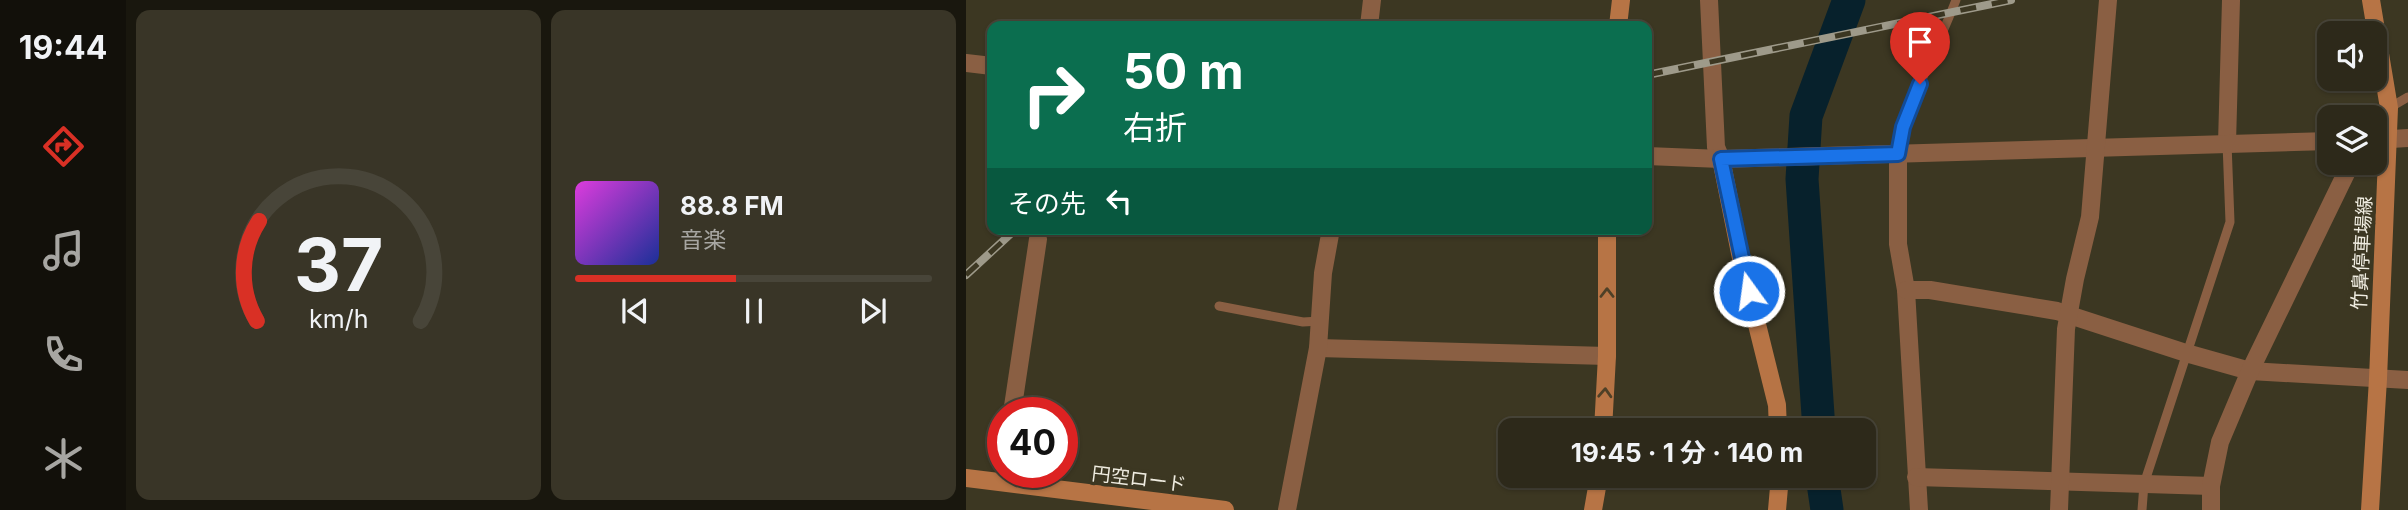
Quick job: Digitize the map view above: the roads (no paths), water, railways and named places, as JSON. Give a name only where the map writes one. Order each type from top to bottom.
[{"type":"street","points":[[1370,21],[1372,0]]},
{"type":"street","points":[[1618,21],[1620,0]]},
{"type":"street","points":[[1709,0],[1716,147],[1721,159],[1743,268],[1777,405],[1778,418]]},
{"type":"street","points":[[2059,510],[2068,315],[2090,217],[2108,0]]},
{"type":"street","points":[[2227,143],[2231,0]]},
{"type":"street","name":"竹鼻停車場線","points":[[2371,0],[2389,108],[2387,117]]},
{"type":"street","points":[[966,63],[987,65]]},
{"type":"street","points":[[2387,139],[2408,138]]},
{"type":"street","points":[[1652,156],[1721,159],[2317,141]]},
{"type":"street","points":[[1898,154],[1898,244],[1906,290],[1919,510]]},
{"type":"street","points":[[2211,510],[2211,486],[2220,442],[2250,372],[2345,175]]},
{"type":"street","name":"竹鼻停車場線","points":[[2370,510],[2378,379],[2381,175]]},
{"type":"street","points":[[1287,510],[1318,348],[1323,273],[1330,235]]},
{"type":"street","points":[[1604,418],[1607,356],[1607,235]]},
{"type":"street","points":[[1014,397],[1038,239]]},
{"type":"street","points":[[1906,290],[1930,290],[2057,310],[2250,372],[2408,380]]},
{"type":"street","points":[[1318,348],[1607,356]]},
{"type":"street","points":[[1916,477],[2211,486]]},
{"type":"street","name":"円空ロード","points":[[966,478],[987,478]]},
{"type":"street","name":"円空ロード","points":[[1072,488],[1225,510]]},
{"type":"street","points":[[1593,510],[1597,488]]},
{"type":"street","points":[[1777,510],[1779,488]]},
{"type":"lane","points":[[1898,154],[1910,108],[1956,0]]},
{"type":"lane","points":[[2389,108],[2408,97]]},
{"type":"lane","points":[[2142,510],[2144,484],[2230,222],[2227,143]]},
{"type":"lane","points":[[1219,306],[1303,322],[1321,321]]},
{"type":"waterway","points":[[1818,418],[1802,179],[1806,116],[1849,0]]},
{"type":"waterway","points":[[1824,488],[1827,510]]},
{"type":"railway","points":[[1652,74],[2011,0]]},
{"type":"railway","points":[[966,275],[1009,235]]}]
